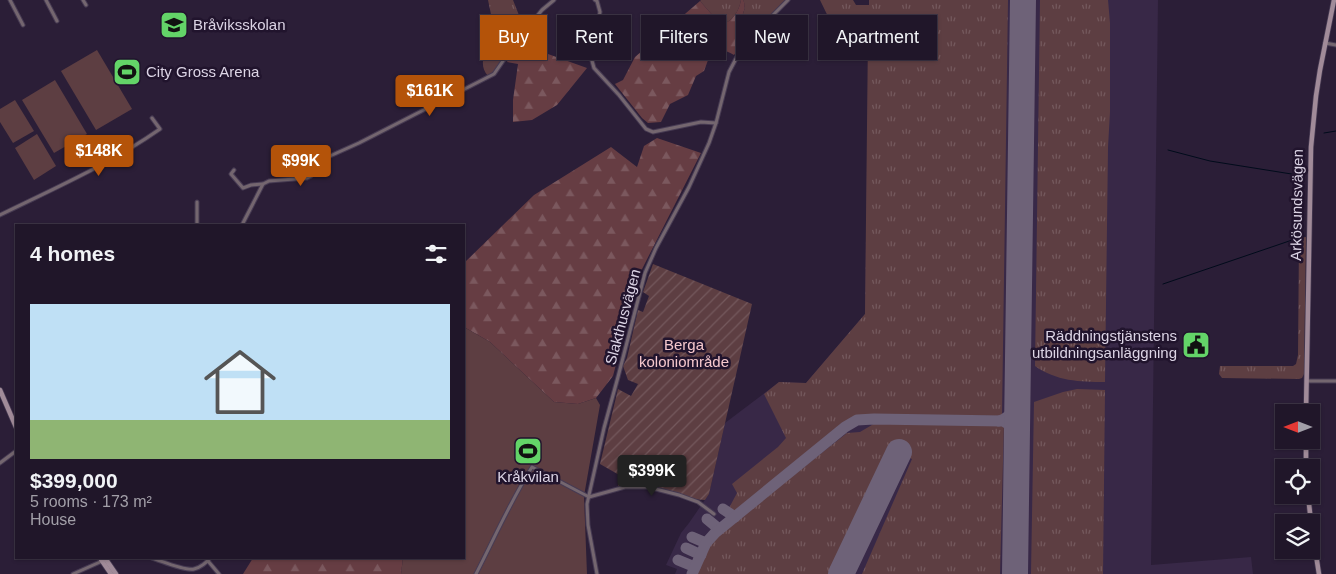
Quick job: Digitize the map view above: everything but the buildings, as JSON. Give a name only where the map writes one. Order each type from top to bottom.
[{"type":"main road","name":"Arkösundsvägen","points":[[1306,404],[1311,147],[1316,96],[1330,44],[1334,0]]},
{"type":"main road","points":[[0,390],[15,425]]},
{"type":"main road","points":[[9,411],[15,420]]},
{"type":"main road","points":[[104,559],[111,574]]},
{"type":"main road","points":[[104,559],[116,574]]},
{"type":"main road","points":[[1316,559],[1318,574]]},
{"type":"street","points":[[10,0],[23,25]]},
{"type":"street","points":[[46,0],[57,21]]},
{"type":"street","points":[[83,0],[86,5]]},
{"type":"street","points":[[234,170],[231,174],[243,188],[269,181],[307,178],[311,176],[317,163],[321,160],[494,74],[505,58],[528,35],[533,21],[554,0]]},
{"type":"street","points":[[596,0],[600,12],[591,57],[594,68],[619,95],[646,130],[653,132],[701,122],[716,123]]},
{"type":"street","name":"Slakthusvägen","points":[[597,574],[588,524],[588,498],[604,428],[645,273],[709,143],[729,72],[740,51],[788,0]]},
{"type":"street","points":[[0,214],[91,171],[129,150],[160,129],[152,118]]},
{"type":"street","points":[[243,224],[263,184]]},
{"type":"street","points":[[197,202],[197,224]]},
{"type":"street","points":[[1306,381],[1336,381]]},
{"type":"street","points":[[0,463],[15,452]]},
{"type":"street","points":[[476,574],[519,489],[532,468],[588,498],[626,487],[648,487],[698,502],[714,514]]},
{"type":"street","points":[[73,574],[104,559]]},
{"type":"street","points":[[155,559],[193,569],[200,567],[209,559],[219,574]]},
{"type":"shaded area","points":[[869,0],[1158,0],[1151,565],[1251,557],[1253,574],[675,574],[677,569],[666,565],[681,533],[709,494],[725,423],[779,382],[806,383],[865,314],[868,60],[937,60],[937,15],[869,15]]},
{"type":"green space","points":[[488,0],[513,0],[519,15],[491,15]]},
{"type":"green space","points":[[741,0],[735,15],[726,22],[726,15],[712,15],[700,1]]},
{"type":"green space","points":[[741,0],[743,0],[745,5],[742,15],[736,15],[736,52],[734,55],[726,52],[726,22],[735,15]]},
{"type":"green space","points":[[743,0],[785,0],[770,15],[742,15],[745,8]]},
{"type":"green space","points":[[820,0],[853,0],[856,5],[869,5],[869,0],[1008,0],[1002,416],[868,415],[856,417],[736,513],[729,508],[737,493],[732,484],[778,447],[786,438],[764,394],[779,382],[806,383],[865,314],[868,60],[937,60],[937,15],[827,15]]},
{"type":"green space","points":[[1040,0],[1108,0],[1110,23],[1110,112],[1105,382],[1060,378],[1035,366]]},
{"type":"green space","points":[[700,1],[712,15],[684,15]]},
{"type":"green space","points":[[97,50],[132,109],[96,130],[61,71]]},
{"type":"green space","points":[[641,52],[641,60],[708,60],[704,71],[696,76],[688,95],[670,104],[661,122],[648,123],[615,84],[623,80],[635,57]]},
{"type":"green space","points":[[547,53],[557,57],[557,60],[565,60],[587,68],[557,105],[532,120],[513,122],[513,100],[518,64],[507,62],[508,60],[547,60]]},
{"type":"green space","points":[[483,60],[505,60],[494,73],[488,76],[483,66]]},
{"type":"green space","points":[[55,80],[87,134],[54,153],[22,100]]},
{"type":"green space","points":[[15,100],[34,131],[13,143],[0,122],[0,109]]},
{"type":"green space","points":[[37,134],[56,166],[34,180],[15,148]]},
{"type":"green space","points":[[657,138],[701,153],[639,275],[613,376],[596,398],[578,404],[554,402],[490,342],[465,328],[465,262],[534,195],[611,147],[637,167],[644,146]]},
{"type":"green space","points":[[1306,237],[1304,374],[1302,378],[1222,378],[1219,374],[1220,366],[1293,366],[1296,364],[1298,355],[1299,240]]},
{"type":"green space","name":"Berga koloniområde","points":[[653,264],[752,304],[709,494],[705,500],[698,500],[646,485],[618,486],[621,476],[600,464],[618,389],[631,396],[638,384],[628,380],[623,366],[627,358],[638,310],[643,312],[649,296],[643,292]]},
{"type":"green space","name":"Kråkvilan","points":[[465,328],[490,342],[554,402],[578,404],[596,398],[600,405],[584,496],[587,574],[401,574],[403,559],[465,559]]},
{"type":"green space","points":[[1077,389],[1105,390],[1103,574],[1031,574],[1034,402]]},
{"type":"green space","points":[[877,422],[1004,423],[1000,574],[862,574],[912,459],[890,448],[830,574],[696,574],[714,538],[847,433],[860,432]]},
{"type":"green space","points":[[252,559],[403,559],[401,574],[243,574]]},
{"type":"waterway","points":[[1324,133],[1336,131]]},
{"type":"waterway","points":[[1168,150],[1210,161],[1304,176]]},
{"type":"waterway","points":[[1163,284],[1304,236]]},
{"type":"taxiway","points":[[999,421],[1005,419],[1012,411],[1016,399],[1018,381]]},
{"type":"taxiway","points":[[692,574],[706,543],[715,533],[845,427],[857,420],[1003,421],[1014,432],[1016,457]]},
{"type":"taxiway","points":[[723,509],[735,517]]},
{"type":"taxiway","points":[[707,519],[719,529]]},
{"type":"taxiway","points":[[692,537],[706,543]]},
{"type":"taxiway","points":[[686,548],[701,555]]},
{"type":"taxiway","points":[[678,560],[695,567]]},
{"type":"runway","points":[[1015,574],[1023,0]]},
{"type":"runway","points":[[841,574],[899,452]]},
{"type":"place","name":"Bråviksskolan","points":[[174,25]]},
{"type":"place","name":"City Gross Arena","points":[[127,72]]},
{"type":"place","name":"Räddningstjänstens utbildningsanläggning","points":[[1196,345]]},
{"type":"place","name":"Kråkvilan","points":[[528,451]]}]
